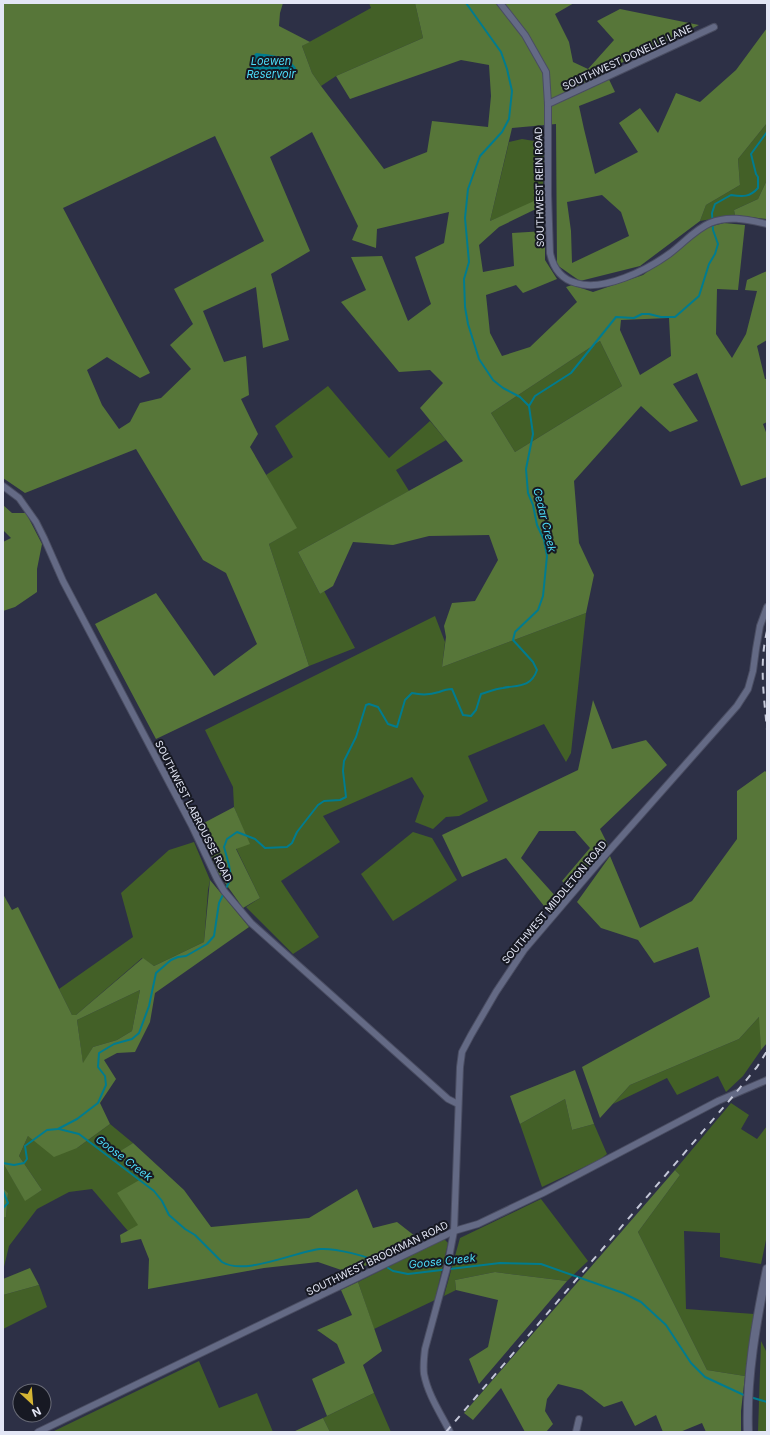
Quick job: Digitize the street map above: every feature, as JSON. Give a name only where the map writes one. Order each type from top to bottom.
[{"type":"street","name":"SOUTHWEST REIN ROAD","points":[[500,3],[525,35],[544,67],[547,78],[550,253],[552,261],[561,275],[571,282],[583,286],[593,286],[627,277],[669,254],[694,232],[711,222],[728,218],[767,224]]},
{"type":"street","name":"SOUTHWEST DONELLE LANE","points":[[548,104],[714,27]]},
{"type":"street","name":"SOUTHWEST LABROUSSE ROAD","points":[[3,486],[19,498],[36,522],[63,581],[192,826],[217,879],[231,900],[252,923],[448,1099],[458,1104]]},
{"type":"street","name":"SOUTHWEST MIDDLETON ROAD","points":[[450,1432],[433,1399],[424,1374],[424,1362],[425,1348],[447,1268],[454,1231],[458,1104],[462,1052],[470,1034],[524,950],[600,861],[737,706],[748,689],[753,671],[760,626],[767,607]]},
{"type":"street","name":"SOUTHWEST BROOKMAN ROAD","points":[[38,1432],[454,1231],[478,1224],[536,1196],[718,1101],[767,1080]]},
{"type":"street","points":[[748,1432],[754,1336],[767,1269]]},
{"type":"street","points":[[576,1432],[579,1419]]},
{"type":"green space","points":[[3,3],[283,3],[280,13],[279,26],[310,42],[302,46],[312,73],[384,169],[427,152],[432,121],[488,127],[491,96],[489,65],[461,60],[350,99],[336,76],[423,38],[415,3],[574,3],[555,14],[569,42],[573,62],[588,69],[614,40],[597,21],[620,9],[699,25],[605,71],[615,92],[579,106],[595,174],[638,152],[619,123],[640,108],[658,133],[676,93],[700,102],[736,70],[767,28],[767,123],[738,159],[740,185],[706,205],[700,221],[640,266],[580,281],[557,265],[556,124],[512,128],[490,221],[534,201],[538,208],[499,227],[479,245],[483,272],[514,266],[512,233],[545,231],[545,260],[557,279],[523,293],[516,285],[486,295],[490,333],[502,356],[530,347],[577,302],[566,287],[572,285],[593,292],[643,275],[705,228],[724,223],[745,225],[738,290],[717,289],[716,334],[732,358],[746,334],[757,291],[745,290],[747,280],[767,271],[767,340],[757,346],[765,379],[767,379],[767,422],[763,424],[767,435],[767,477],[741,486],[697,373],[673,384],[698,421],[670,432],[641,406],[574,481],[579,543],[594,575],[586,613],[442,667],[446,637],[444,626],[452,603],[475,601],[498,560],[489,535],[429,536],[393,545],[353,542],[333,586],[320,594],[298,552],[463,461],[420,408],[443,383],[430,370],[399,372],[341,302],[366,290],[351,257],[382,256],[408,321],[431,304],[415,257],[444,243],[449,212],[377,229],[376,248],[352,240],[358,226],[312,132],[270,157],[310,251],[271,274],[289,340],[263,348],[256,287],[203,311],[224,362],[246,356],[249,395],[241,399],[258,434],[250,447],[297,528],[269,544],[309,666],[156,739],[95,624],[156,593],[214,676],[257,644],[226,573],[203,560],[136,449],[25,493],[3,478]],"holes":[[[215,136],[264,241],[174,289],[193,324],[170,345],[191,369],[161,398],[140,403],[130,422],[119,429],[102,405],[87,370],[107,357],[140,378],[150,373],[63,208]],[[602,195],[621,212],[629,236],[572,263],[571,231],[567,202]],[[669,318],[671,356],[640,375],[620,330],[621,320]],[[600,341],[622,386],[515,452],[491,413]]]},
{"type":"green space","points":[[369,3],[415,3],[423,38],[336,76],[321,86],[312,73],[302,46],[371,8]]},
{"type":"green space","points":[[767,123],[767,180],[758,199],[734,210],[735,215],[700,221],[706,205],[740,185],[738,159]]},
{"type":"green space","points":[[522,139],[534,141],[545,158],[542,199],[490,221],[509,142]]},
{"type":"green space","points":[[767,180],[767,219],[735,215],[734,210],[758,199]]},
{"type":"green space","points":[[600,341],[622,386],[515,452],[491,413]]},
{"type":"green space","points":[[328,386],[389,458],[430,421],[446,440],[396,470],[409,491],[298,552],[320,594],[324,591],[355,648],[309,666],[269,544],[296,528],[266,475],[293,457],[275,426]]},
{"type":"green space","points":[[3,505],[12,513],[26,513],[42,544],[37,569],[37,592],[15,607],[3,611],[3,542],[11,538],[3,530]]},
{"type":"green space","points":[[586,613],[571,753],[566,762],[544,724],[468,756],[488,801],[459,816],[446,817],[433,829],[415,822],[424,796],[412,777],[323,816],[340,842],[281,881],[319,937],[293,954],[246,907],[260,898],[236,848],[249,843],[234,807],[233,787],[205,730],[435,616],[445,642],[442,667]]},
{"type":"green space","points":[[593,700],[612,749],[646,740],[667,765],[600,829],[608,845],[569,888],[562,881],[590,848],[575,831],[539,831],[521,858],[558,899],[548,911],[506,858],[462,877],[442,835],[578,770]]},
{"type":"green space","points":[[765,771],[767,773],[767,1043],[761,1050],[759,1017],[739,1039],[630,1085],[600,1118],[582,1067],[710,997],[698,947],[654,963],[638,940],[601,928],[577,902],[610,856],[640,928],[692,901],[737,839],[737,791]]},
{"type":"green space","points":[[234,807],[250,844],[236,849],[260,898],[243,908],[218,873],[198,826]]},
{"type":"green space","points":[[413,832],[432,838],[457,880],[393,921],[361,874]]},
{"type":"green space","points":[[194,842],[210,880],[204,942],[154,966],[142,958],[76,1015],[72,1015],[59,989],[133,937],[121,893],[169,850]]},
{"type":"green space","points":[[210,880],[249,927],[155,993],[150,1022],[135,1052],[117,1053],[104,1060],[116,1079],[100,1103],[110,1124],[77,1148],[54,1157],[28,1136],[19,1156],[42,1190],[25,1201],[3,1163],[3,894],[12,910],[18,907],[72,1015],[76,1015],[143,958],[154,966],[204,942]],"holes":[[[140,990],[132,1031],[117,1040],[93,1047],[83,1063],[77,1020]]]},
{"type":"green space","points":[[140,990],[132,1031],[117,1040],[93,1047],[83,1064],[77,1020]]},
{"type":"green space","points":[[760,1016],[761,1050],[743,1076],[726,1092],[718,1076],[677,1095],[667,1078],[613,1104],[630,1085],[739,1039]]},
{"type":"green space","points":[[575,1070],[594,1124],[572,1130],[565,1099],[520,1124],[510,1096]]},
{"type":"green space","points":[[565,1099],[572,1130],[594,1124],[607,1154],[599,1160],[542,1187],[520,1124]]},
{"type":"green space","points":[[731,1103],[749,1115],[741,1129],[757,1139],[767,1126],[767,1235],[761,1264],[720,1257],[720,1233],[684,1231],[686,1309],[754,1314],[745,1376],[707,1370],[638,1232],[680,1175],[675,1170]]},
{"type":"green space","points":[[110,1124],[133,1143],[115,1155],[148,1175],[138,1226],[128,1231],[92,1189],[69,1192],[37,1209],[9,1246],[3,1271],[3,1218],[6,1217],[8,1193],[3,1188],[3,1163],[25,1200],[42,1190],[19,1156],[28,1136],[77,1148]]},
{"type":"green space","points":[[133,1143],[184,1190],[211,1227],[309,1218],[357,1189],[373,1228],[397,1222],[420,1240],[350,1273],[318,1262],[264,1268],[148,1289],[149,1259],[141,1239],[121,1243],[120,1235],[138,1225],[117,1193],[148,1175],[114,1155]]},
{"type":"green space","points":[[675,1170],[680,1175],[638,1232],[707,1370],[745,1376],[741,1411],[741,1432],[706,1432],[702,1423],[680,1432],[663,1432],[656,1415],[635,1426],[622,1401],[604,1407],[582,1390],[558,1384],[547,1399],[545,1411],[553,1424],[546,1432],[525,1432],[501,1388],[473,1420],[464,1413]]},
{"type":"green space","points":[[3,1188],[8,1193],[6,1217],[3,1218]]},
{"type":"green space","points":[[541,1199],[588,1261],[567,1281],[495,1272],[455,1280],[456,1290],[444,1296],[460,1238]]},
{"type":"green space","points":[[444,1239],[448,1243],[435,1300],[374,1329],[358,1282]]},
{"type":"green space","points":[[30,1268],[39,1285],[3,1295],[3,1279]]},
{"type":"green space","points":[[495,1272],[567,1281],[479,1384],[469,1359],[488,1347],[498,1300],[456,1290],[455,1280]]},
{"type":"green space","points":[[358,1282],[382,1351],[363,1365],[374,1393],[327,1416],[312,1379],[345,1363],[337,1344],[317,1330],[352,1315],[341,1290]]},
{"type":"green space","points":[[39,1285],[47,1307],[3,1329],[3,1295]]},
{"type":"green space","points":[[761,1341],[767,1353],[767,1432],[758,1432]]},
{"type":"green space","points":[[199,1361],[219,1408],[257,1393],[273,1432],[52,1432]]},
{"type":"green space","points":[[374,1393],[391,1432],[330,1432],[323,1418]]},
{"type":"green space","points":[[323,1418],[330,1432],[293,1432]]},
{"type":"water","name":"Loewen Reservoir","points":[[256,53],[278,56],[288,60],[296,68],[293,75],[271,79],[251,75],[249,72],[252,57]]},
{"type":"waterway","points":[[466,3],[501,52],[512,91],[509,119],[502,132],[480,156],[468,189],[465,218],[469,262],[464,279],[465,307],[468,324],[479,359],[493,380],[503,388],[520,397],[529,406]]},
{"type":"waterway","name":"Cedar Creek","points":[[3,1163],[14,1165],[24,1163],[27,1159],[25,1146],[47,1130],[58,1129],[77,1119],[98,1103],[106,1085],[105,1076],[98,1067],[99,1053],[114,1044],[132,1039],[139,1033],[149,1006],[156,973],[171,960],[186,956],[207,944],[214,936],[219,903],[231,878],[224,847],[227,839],[237,832],[255,839],[265,848],[287,847],[292,843],[297,832],[318,805],[324,801],[340,800],[346,797],[343,771],[344,761],[356,737],[366,705],[369,704],[378,707],[388,724],[397,727],[405,700],[412,693],[429,694],[452,689],[463,715],[471,716],[476,710],[481,694],[497,689],[523,685],[534,676],[537,670],[533,662],[513,640],[515,632],[538,610],[543,596],[547,556],[544,540],[537,525],[533,505],[528,493],[526,469],[533,434],[529,406],[535,396],[571,373],[616,317],[634,318],[642,314],[661,317],[675,317],[699,296],[709,264],[715,254],[718,244],[713,230],[712,213],[715,204],[731,195],[749,195],[758,188],[758,177],[751,154],[767,132]]},
{"type":"waterway","name":"Goose Creek","points":[[59,1129],[79,1134],[154,1191],[162,1201],[169,1215],[185,1229],[195,1235],[222,1262],[232,1266],[256,1265],[309,1251],[326,1249],[360,1255],[381,1264]]},
{"type":"waterway","name":"Cedar Creek","points":[[3,1191],[8,1203],[3,1208]]},
{"type":"waterway","name":"Goose Creek","points":[[385,1266],[393,1271],[408,1274],[500,1263],[541,1264],[623,1293],[641,1302],[666,1325],[691,1363],[705,1377],[746,1396]]},
{"type":"waterway","name":"Goose Creek","points":[[750,1397],[767,1402]]},
{"type":"railway","points":[[767,631],[763,656],[767,730]]},
{"type":"railway","points":[[446,1432],[734,1095],[757,1067],[767,1051]]}]
